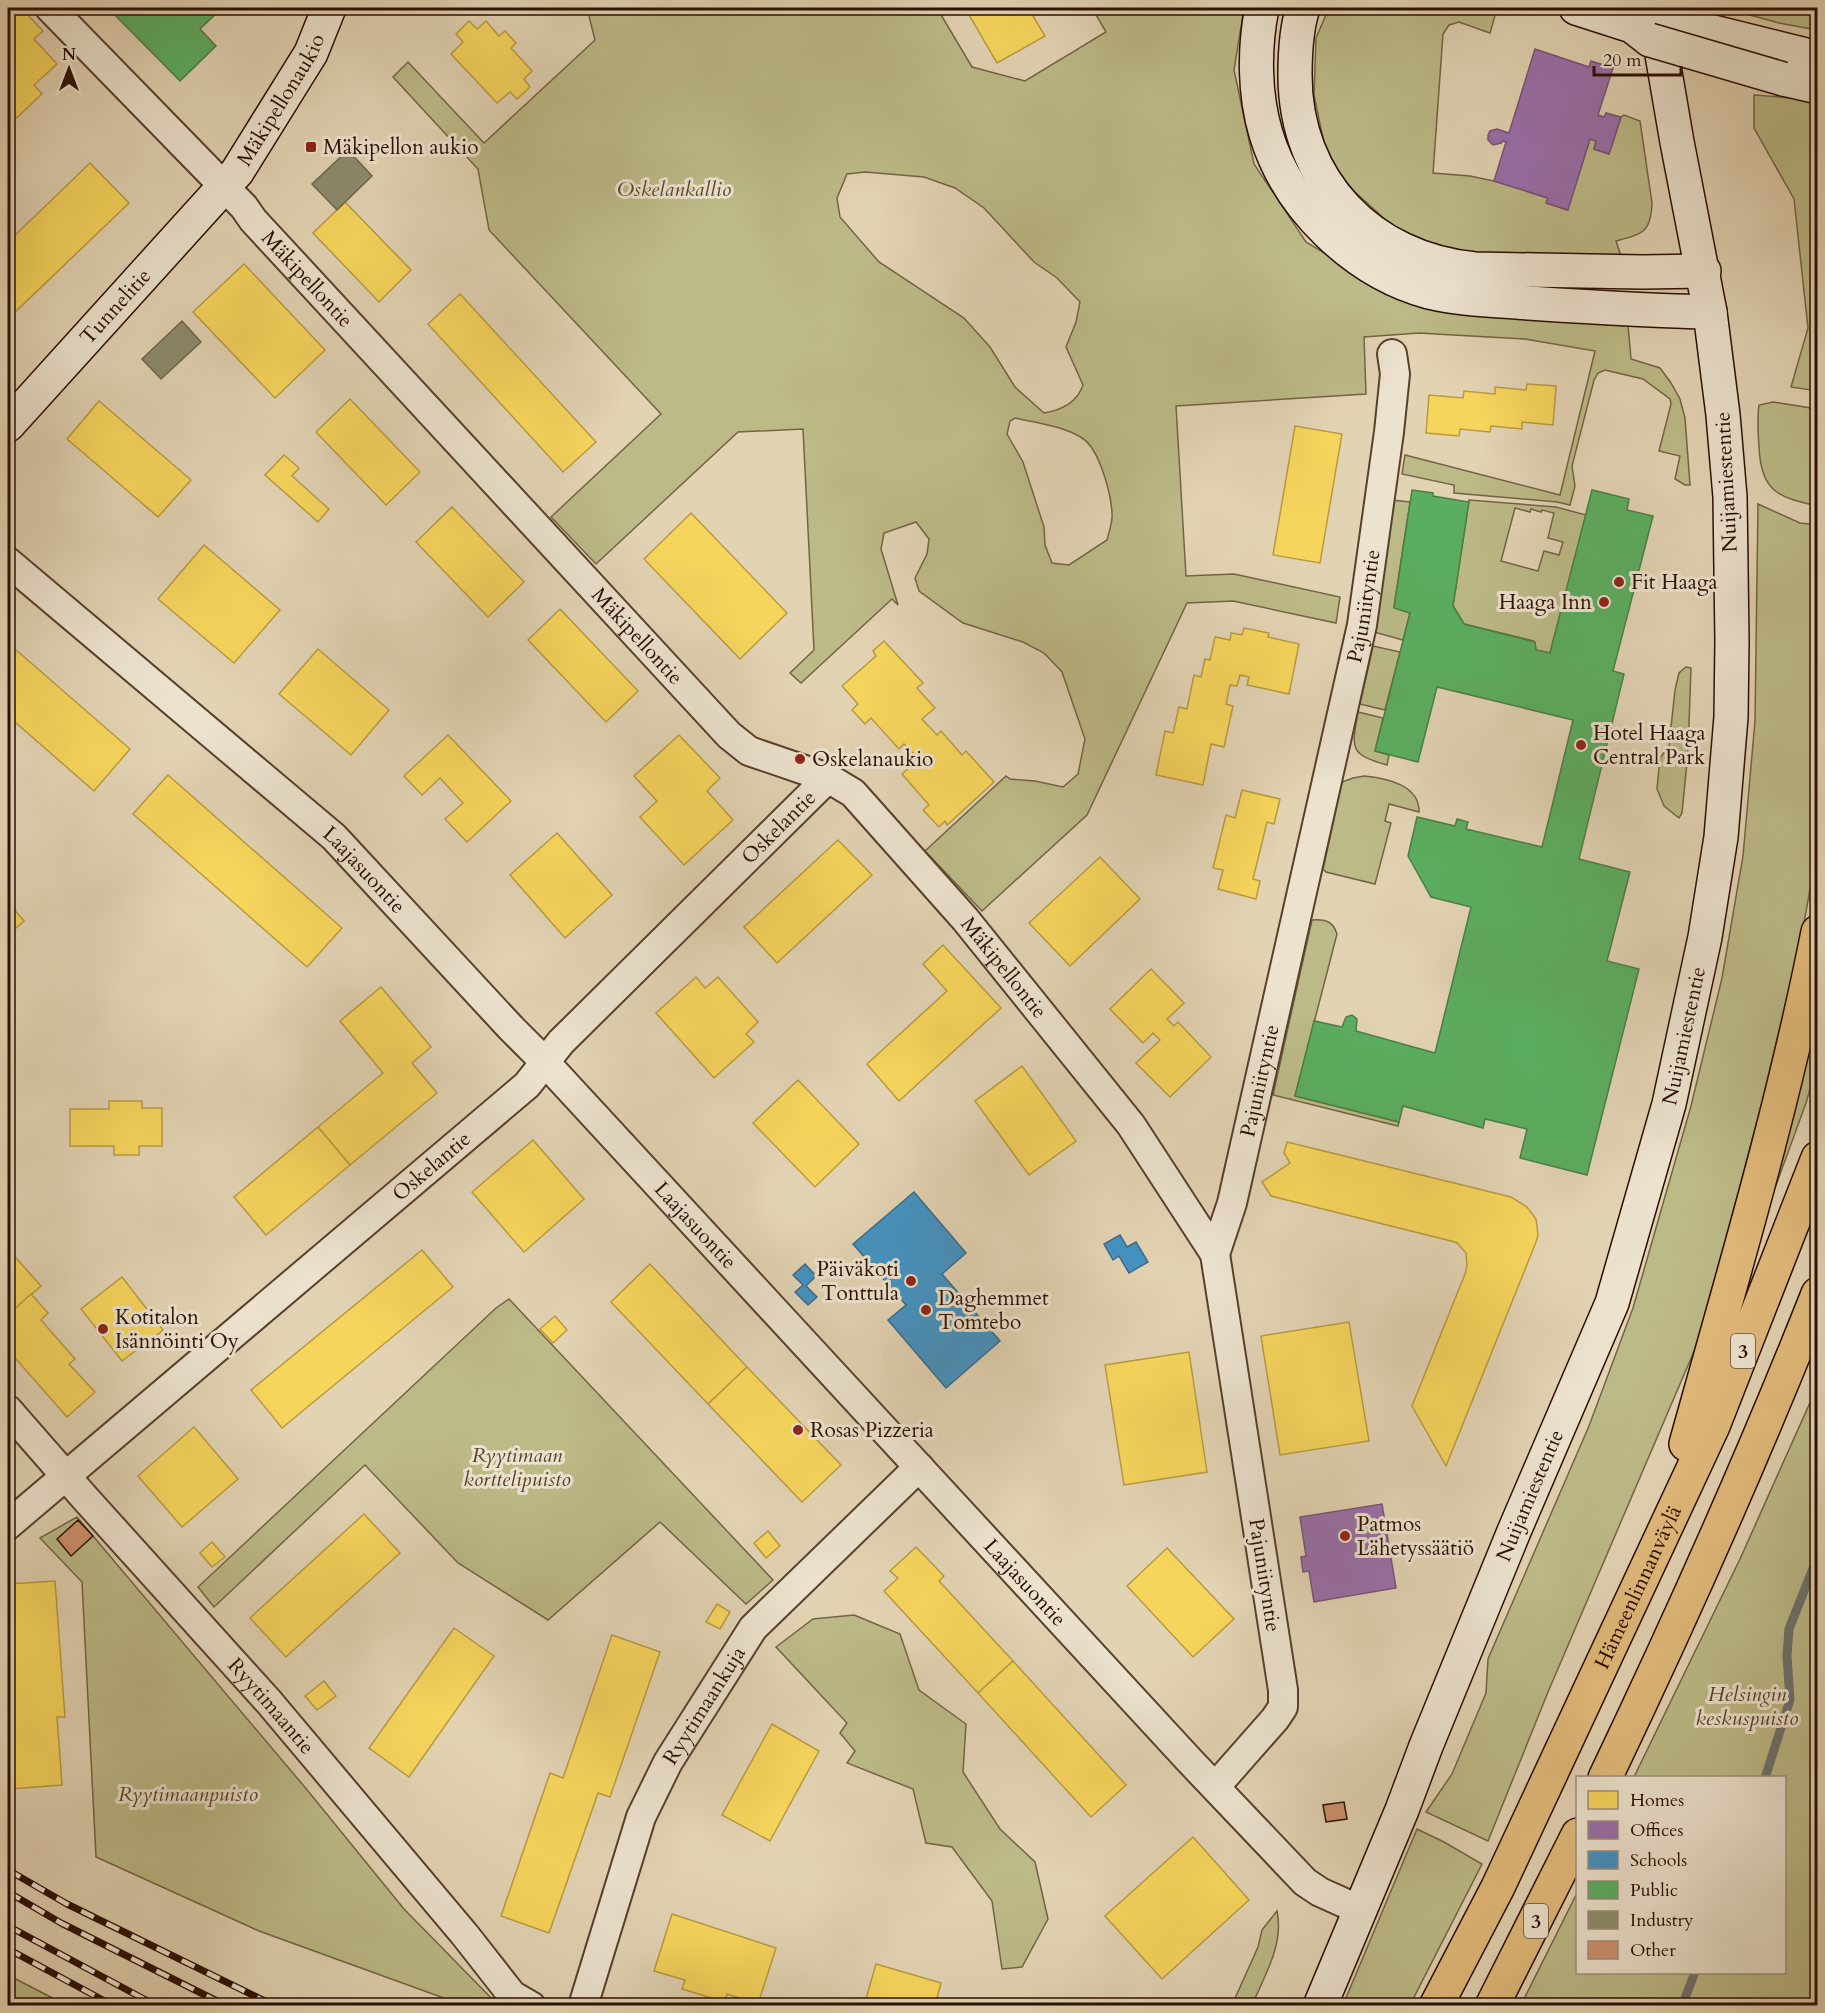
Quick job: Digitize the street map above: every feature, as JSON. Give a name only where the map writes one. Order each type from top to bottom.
[{"type":"highway","points":[[1660,1540],[1736,1266],[1803,1008],[1818,932]]},
{"type":"highway","name":"Hämeenlinnanväylä","points":[[1436,2006],[1498,1887],[1713,1426],[1818,1158]]},
{"type":"highway","name":"3","points":[[1606,1776],[1708,1556],[1818,1294]]},
{"type":"highway","name":"3","points":[[1491,2006],[1576,1839]]},
{"type":"street","name":"Mäkipellontie","points":[[50,8],[225,187],[451,436],[729,735],[750,751],[828,778],[853,793],[980,937],[1131,1125],[1215,1254]]},
{"type":"street","name":"Mäkipellonaukio","points":[[225,187],[237,172],[311,53],[329,8]]},
{"type":"street","points":[[1262,8],[1257,67],[1260,105],[1266,134],[1279,166],[1296,195],[1319,224],[1344,247],[1368,264],[1395,280],[1458,297],[1635,310],[1710,312]]},
{"type":"street","points":[[1303,8],[1295,50],[1295,93],[1303,136],[1319,174],[1331,191],[1359,221],[1392,246],[1431,262],[1475,269],[1704,271]]},
{"type":"street","points":[[1576,8],[1643,17],[1650,40],[1780,64],[1818,58]]},
{"type":"street","name":"Nuijamiestentie","points":[[1320,2006],[1515,1529],[1612,1303],[1669,1104],[1705,937],[1720,837],[1731,717],[1730,497],[1724,415],[1704,271],[1677,142],[1643,17]]},
{"type":"street","points":[[1780,64],[1818,87]]},
{"type":"street","name":"Tunnelitie","points":[[8,425],[225,187]]},
{"type":"street","name":"Pajuniityntie","points":[[1216,1786],[1275,1719],[1282,1707],[1284,1690],[1215,1254],[1232,1203],[1362,625],[1389,432],[1395,374],[1392,354]]},
{"type":"street","name":"Laajasuontie","points":[[8,562],[334,837],[511,1028],[544,1060],[1305,1882],[1320,1892],[1360,1910]]},
{"type":"street","name":"Oskelantie","points":[[8,1525],[527,1085],[544,1060],[828,778]]},
{"type":"street","name":"Ryytimaantie","points":[[8,1410],[273,1707],[465,1935],[512,1995],[531,2006]]},
{"type":"street","name":"Ryytimaankuja","points":[[583,2006],[641,1816],[668,1762],[735,1654],[753,1628],[919,1467]]},
{"type":"green space","name":"Oskelankallio","points":[[587,8],[937,8],[972,67],[1025,81],[1106,32],[1092,8],[1244,8],[1234,70],[1254,164],[1306,242],[1390,293],[1628,325],[1631,359],[1660,368],[1680,399],[1685,418],[1690,485],[1685,485],[1675,479],[1680,456],[1659,451],[1671,404],[1670,399],[1643,379],[1605,370],[1598,373],[1594,380],[1572,466],[1575,486],[1570,505],[1454,493],[1454,485],[1402,474],[1405,455],[1560,495],[1595,351],[1525,339],[1419,333],[1364,337],[1366,394],[1176,406],[1186,576],[1234,574],[1340,597],[1336,623],[1233,601],[1187,603],[1087,815],[982,911],[925,851],[1006,776],[1010,779],[1063,787],[1078,774],[1085,739],[1062,672],[1044,653],[1023,642],[963,623],[919,591],[915,578],[927,554],[929,539],[916,522],[884,533],[881,549],[898,605],[892,599],[801,683],[790,673],[814,650],[803,429],[738,432],[596,564],[551,517],[661,414],[489,230],[478,169],[393,77],[408,62],[484,143],[595,40]],"holes":[[[865,172],[924,177],[955,188],[984,208],[1034,262],[1057,278],[1080,302],[1076,322],[1066,347],[1083,385],[1073,401],[1063,408],[1044,413],[1015,387],[990,347],[964,318],[879,262],[840,217],[837,198],[847,174]],[[1015,418],[1075,434],[1088,443],[1099,461],[1112,513],[1107,540],[1069,565],[1052,563],[1045,545],[1044,527],[1023,462],[1007,434],[1010,421]]]},
{"type":"green space","points":[[1329,8],[1482,8],[1496,12],[1490,33],[1459,22],[1449,25],[1443,34],[1433,173],[1470,176],[1494,181],[1548,198],[1547,203],[1567,210],[1590,139],[1596,141],[1594,149],[1609,154],[1621,117],[1624,115],[1640,121],[1652,203],[1647,226],[1639,234],[1616,241],[1621,256],[1449,252],[1398,231],[1344,182],[1325,148],[1314,95],[1316,38]]},
{"type":"green space","points":[[1724,8],[1817,8],[1817,30],[1779,23]]},
{"type":"green space","points":[[1754,95],[1817,100],[1817,391],[1791,387],[1808,328],[1794,199],[1754,128]]},
{"type":"green space","points":[[1773,402],[1817,409],[1817,506],[1782,495],[1774,490],[1763,474],[1760,462],[1759,405]]},
{"type":"green space","points":[[1391,500],[1410,502],[1394,607],[1410,613],[1403,640],[1374,632]]},
{"type":"green space","points":[[1469,500],[1556,507],[1586,515],[1550,653],[1536,650],[1534,641],[1464,624],[1453,606]],"holes":[[[1515,508],[1530,512],[1531,509],[1554,513],[1548,538],[1563,542],[1559,555],[1544,551],[1538,571],[1501,561]]]},
{"type":"green space","points":[[1758,504],[1800,523],[1818,525],[1817,850],[1802,934],[1762,1102],[1701,1335],[1548,1692],[1488,1841],[1426,1812],[1452,1774],[1486,1693],[1488,1659],[1589,1426],[1633,1308],[1691,1106],[1722,978],[1743,856],[1755,721]]},
{"type":"green space","points":[[1373,646],[1400,652],[1385,710],[1360,704]]},
{"type":"green space","points":[[1686,667],[1691,668],[1688,752],[1682,813],[1679,818],[1664,806],[1657,789],[1660,758],[1669,746],[1679,673]]},
{"type":"green space","points":[[1358,712],[1383,718],[1375,751],[1389,755],[1387,765],[1365,757],[1356,748],[1354,742]]},
{"type":"green space","points":[[1364,776],[1391,781],[1408,789],[1418,803],[1419,812],[1389,804],[1385,821],[1391,823],[1375,884],[1326,872],[1323,869],[1342,782]]},
{"type":"green space","points":[[1312,920],[1328,922],[1337,934],[1295,1096],[1399,1122],[1398,1126],[1273,1095]]},
{"type":"green space","points":[[1817,986],[1817,1065],[1806,1103],[1763,1221]]},
{"type":"green space","name":"Ryytimaan korttelipuisto","points":[[509,1299],[773,1580],[746,1604],[660,1522],[548,1620],[458,1563],[365,1465],[214,1607],[198,1587],[496,1308]]},
{"type":"green space","name":"Helsingin keskuspuisto","points":[[1817,1387],[1817,2005],[1521,2005],[1576,1895],[1576,1974],[1786,1974],[1786,1776],[1634,1776],[1740,1559]]},
{"type":"green space","name":"Ryytimaanpuisto","points":[[77,1517],[308,1791],[404,1909],[498,2005],[463,2005],[259,1931],[96,1857],[82,1582],[40,1538]]},
{"type":"green space","points":[[854,1615],[900,1634],[919,1690],[966,1724],[963,1772],[1000,1829],[1035,1862],[1048,1919],[1022,1967],[1002,1969],[992,1901],[952,1847],[926,1843],[913,1789],[847,1763],[855,1751],[840,1733],[847,1723],[776,1647],[813,1619]]},
{"type":"green space","points":[[1417,1829],[1482,1864],[1410,2005],[1343,2005]]},
{"type":"green space","points":[[1277,1911],[1276,1947],[1252,2005],[1232,2005],[1258,1947],[1262,1930]]},
{"type":"green space","points":[[8,1975],[66,2005],[22,2005],[8,1996]]},
{"type":"building: Homes","points":[[8,8],[21,8],[43,31],[34,39],[57,64],[34,85],[42,94],[8,126]]},
{"type":"building: Homes","points":[[965,8],[1037,8],[1030,11],[1045,36],[997,63]]},
{"type":"building: Homes","points":[[469,21],[477,29],[486,21],[499,36],[505,31],[516,43],[511,48],[532,71],[524,79],[530,87],[517,99],[510,92],[497,103],[451,54],[463,42],[456,34]]},
{"type":"building: Homes","points":[[90,163],[129,203],[10,317],[8,314],[8,242]]},
{"type":"building: Homes","points":[[345,202],[411,270],[379,302],[313,233]]},
{"type":"building: Homes","points":[[244,264],[325,350],[275,398],[193,312]]},
{"type":"building: Homes","points":[[460,294],[596,442],[563,472],[428,324]]},
{"type":"building: Homes","points":[[1527,384],[1556,386],[1553,425],[1522,422],[1522,429],[1491,426],[1490,432],[1460,429],[1459,436],[1426,433],[1429,395],[1463,398],[1464,391],[1495,394],[1495,387],[1526,390]]},
{"type":"building: Homes","points":[[350,399],[420,472],[386,505],[316,432]]},
{"type":"building: Homes","points":[[99,401],[191,480],[158,517],[67,439]]},
{"type":"building: Homes","points":[[1295,426],[1342,434],[1320,563],[1273,555]]},
{"type":"building: Homes","points":[[284,455],[299,468],[292,476],[329,509],[318,522],[265,475]]},
{"type":"building: Homes","points":[[452,507],[524,582],[488,617],[416,542]]},
{"type":"building: Homes","points":[[691,513],[787,613],[740,659],[644,559]]},
{"type":"building: Homes","points":[[204,545],[280,610],[234,663],[158,599]]},
{"type":"building: Homes","points":[[560,609],[638,691],[606,722],[528,640]]},
{"type":"building: Homes","points":[[1244,628],[1269,633],[1268,637],[1299,644],[1289,694],[1247,685],[1249,677],[1240,675],[1237,686],[1230,685],[1226,704],[1233,706],[1224,747],[1211,744],[1203,785],[1156,775],[1165,731],[1173,733],[1179,707],[1187,709],[1194,675],[1201,677],[1205,659],[1210,660],[1215,637],[1230,640],[1231,633],[1242,635]]},
{"type":"building: Homes","points":[[884,641],[923,683],[917,688],[935,708],[922,719],[937,735],[941,731],[962,755],[966,751],[994,782],[947,825],[945,821],[939,827],[923,810],[929,805],[902,774],[914,763],[909,758],[914,754],[904,744],[899,749],[871,718],[865,724],[852,710],[858,704],[842,686],[876,656],[873,651]]},
{"type":"building: Homes","points":[[8,643],[130,749],[94,791],[8,716]]},
{"type":"building: Homes","points":[[318,649],[389,710],[351,755],[279,694]]},
{"type":"building: Homes","points":[[448,735],[511,801],[467,842],[445,819],[463,803],[440,778],[422,795],[404,776]]},
{"type":"building: Homes","points":[[679,735],[720,778],[707,791],[733,820],[684,865],[640,817],[657,801],[634,776]]},
{"type":"building: Homes","points":[[168,775],[342,928],[307,967],[133,814]]},
{"type":"building: Homes","points":[[1242,790],[1280,799],[1274,824],[1267,822],[1253,879],[1260,881],[1256,899],[1218,889],[1223,870],[1213,868],[1226,815],[1235,818]]},
{"type":"building: Homes","points":[[557,833],[612,895],[565,938],[510,875]]},
{"type":"building: Homes","points":[[838,840],[872,875],[777,963],[744,927]]},
{"type":"building: Homes","points":[[1100,857],[1140,899],[1070,966],[1029,923]]},
{"type":"building: Homes","points":[[8,902],[24,921],[8,935]]},
{"type":"building: Homes","points":[[943,945],[1001,1008],[899,1101],[867,1064],[947,991],[923,964]]},
{"type":"building: Homes","points":[[1151,969],[1184,1003],[1167,1019],[1174,1026],[1178,1022],[1211,1057],[1170,1097],[1136,1063],[1160,1040],[1153,1033],[1143,1043],[1110,1009]]},
{"type":"building: Homes","points":[[696,977],[705,988],[718,977],[758,1022],[746,1034],[754,1042],[714,1078],[656,1013]]},
{"type":"building: Homes","points":[[381,987],[431,1047],[412,1063],[437,1093],[350,1165],[318,1127],[383,1073],[340,1021]]},
{"type":"building: Homes","points":[[1022,1066],[1076,1141],[1029,1175],[975,1101]]},
{"type":"building: Homes","points":[[798,1080],[859,1144],[815,1187],[753,1123]]},
{"type":"building: Homes","points":[[109,1101],[142,1101],[142,1108],[162,1108],[162,1146],[139,1146],[139,1155],[114,1155],[114,1146],[70,1146],[70,1109],[109,1109]]},
{"type":"building: Homes","points":[[318,1127],[350,1165],[266,1235],[234,1197]]},
{"type":"building: Homes","points":[[533,1140],[584,1199],[524,1252],[472,1192]]},
{"type":"building: Homes","points":[[1287,1142],[1511,1197],[1527,1207],[1536,1219],[1538,1235],[1536,1242],[1446,1466],[1412,1406],[1465,1274],[1466,1253],[1457,1243],[1451,1241],[1271,1196],[1262,1182],[1290,1163],[1284,1153]]},
{"type":"building: Homes","points":[[8,1249],[41,1286],[8,1315]]},
{"type":"building: Homes","points":[[422,1250],[453,1287],[282,1428],[251,1390]]},
{"type":"building: Homes","points":[[650,1264],[747,1367],[708,1404],[611,1302]]},
{"type":"building: Homes","points":[[122,1277],[163,1330],[122,1361],[81,1309]]},
{"type":"building: Homes","points":[[31,1294],[48,1313],[41,1320],[75,1359],[69,1364],[95,1392],[67,1417],[8,1350],[8,1344],[14,1338],[8,1330],[8,1315]]},
{"type":"building: Homes","points":[[555,1316],[567,1330],[553,1343],[540,1329]]},
{"type":"building: Homes","points":[[1349,1322],[1369,1441],[1280,1455],[1261,1336]]},
{"type":"building: Homes","points":[[1189,1352],[1207,1472],[1124,1485],[1105,1365]]},
{"type":"building: Homes","points":[[747,1367],[841,1465],[802,1502],[708,1404]]},
{"type":"building: Homes","points":[[194,1427],[238,1479],[182,1527],[138,1476]]},
{"type":"building: Homes","points":[[364,1514],[400,1553],[286,1657],[250,1618]]},
{"type":"building: Homes","points":[[768,1531],[780,1546],[766,1558],[754,1543]]},
{"type":"building: Homes","points":[[212,1542],[225,1557],[212,1567],[200,1553]]},
{"type":"building: Homes","points":[[916,1547],[944,1576],[939,1581],[1013,1661],[978,1693],[884,1591],[898,1578],[890,1571]]},
{"type":"building: Homes","points":[[1167,1548],[1234,1619],[1193,1657],[1127,1586]]},
{"type":"building: Homes","points":[[55,1581],[65,1717],[57,1717],[62,1785],[10,1789],[8,1720],[13,1720],[8,1655],[8,1584]]},
{"type":"building: Homes","points":[[717,1604],[730,1612],[720,1629],[706,1622]]},
{"type":"building: Homes","points":[[454,1628],[494,1656],[409,1777],[369,1748]]},
{"type":"building: Homes","points":[[612,1635],[660,1652],[610,1797],[598,1793],[549,1933],[501,1916],[550,1773],[563,1778]]},
{"type":"building: Homes","points":[[1013,1661],[1126,1785],[1091,1817],[978,1693]]},
{"type":"building: Homes","points":[[324,1681],[336,1696],[317,1710],[305,1696]]},
{"type":"building: Homes","points":[[772,1724],[819,1751],[770,1841],[722,1815]]},
{"type":"building: Homes","points":[[1193,1837],[1249,1900],[1162,1979],[1105,1916]]},
{"type":"building: Homes","points":[[672,1914],[776,1948],[758,2004],[727,1994],[725,2002],[682,1989],[685,1980],[654,1971]]},
{"type":"building: Homes","points":[[876,1964],[941,1983],[935,2006],[864,2006]]},
{"type":"building: Offices","points":[[1535,49],[1589,67],[1591,61],[1613,68],[1598,115],[1604,117],[1606,113],[1621,117],[1609,154],[1594,149],[1596,141],[1590,139],[1568,210],[1546,203],[1548,198],[1494,181],[1506,142],[1493,145],[1488,140],[1488,135],[1490,131],[1497,129],[1509,133]]},
{"type":"building: Offices","name":"Patmos Lähetyssäätiö","points":[[1382,1504],[1396,1588],[1314,1602],[1309,1571],[1303,1572],[1301,1557],[1306,1556],[1300,1517]]},
{"type":"building: Schools","points":[[914,1192],[966,1253],[942,1274],[1000,1341],[946,1388],[888,1320],[906,1305],[853,1244]]},
{"type":"building: Schools","points":[[1120,1235],[1127,1247],[1136,1242],[1148,1262],[1129,1273],[1119,1256],[1113,1260],[1104,1244]]},
{"type":"building: Schools","points":[[805,1264],[816,1276],[806,1286],[817,1297],[808,1305],[795,1292],[803,1285],[793,1275]]},
{"type":"building: Public","points":[[108,8],[222,8],[200,29],[216,46],[180,81]]},
{"type":"building: Public","points":[[1412,490],[1469,502],[1453,606],[1464,624],[1535,642],[1536,650],[1550,653],[1592,490],[1629,499],[1627,510],[1653,516],[1613,671],[1624,674],[1579,859],[1630,872],[1607,961],[1639,969],[1587,1175],[1520,1158],[1527,1129],[1485,1119],[1483,1128],[1403,1106],[1399,1122],[1295,1096],[1314,1021],[1342,1027],[1346,1017],[1352,1015],[1357,1019],[1356,1031],[1435,1053],[1471,907],[1431,897],[1408,856],[1417,817],[1455,826],[1457,819],[1468,822],[1466,829],[1542,847],[1573,720],[1437,687],[1418,762],[1375,751],[1410,613],[1394,608]]},
{"type":"building: Industry","points":[[348,150],[372,176],[337,210],[312,184]]},
{"type":"building: Industry","points":[[182,321],[201,342],[161,379],[142,359]]},
{"type":"building: Other","points":[[78,1520],[93,1536],[71,1556],[57,1539]]},
{"type":"building: Other","points":[[1344,1802],[1347,1819],[1326,1822],[1323,1805]]},
{"type":"waterway","points":[[1766,1776],[1790,1700],[1787,1656],[1789,1629],[1818,1556]]},
{"type":"waterway","points":[[1682,2006],[1694,1974]]},
{"type":"railway","points":[[8,1870],[67,1904],[275,2006]]},
{"type":"railway","points":[[8,1892],[61,1923],[227,2006]]},
{"type":"railway","points":[[8,1926],[157,2006]]},
{"type":"railway","points":[[8,1949],[114,2006]]},
{"type":"place","name":"Mäkipellon aukio","points":[[311,147]]},
{"type":"place","name":"Fit Haaga","points":[[1619,582]]},
{"type":"place","name":"Haaga Inn","points":[[1604,602]]},
{"type":"place","name":"Hotel Haaga Central Park","points":[[1581,745]]},
{"type":"place","name":"Oskelanaukio","points":[[800,759]]},
{"type":"place","name":"Päiväkoti Tonttula","points":[[911,1281]]},
{"type":"place","name":"Daghemmet Tomtebo","points":[[926,1310]]},
{"type":"place","name":"Kotitalon Isännöinti Oy","points":[[103,1329]]},
{"type":"place","name":"Rosas Pizzeria","points":[[798,1430]]},
{"type":"place","name":"Patmos Lähetyssäätiö","points":[[1345,1536]]}]
